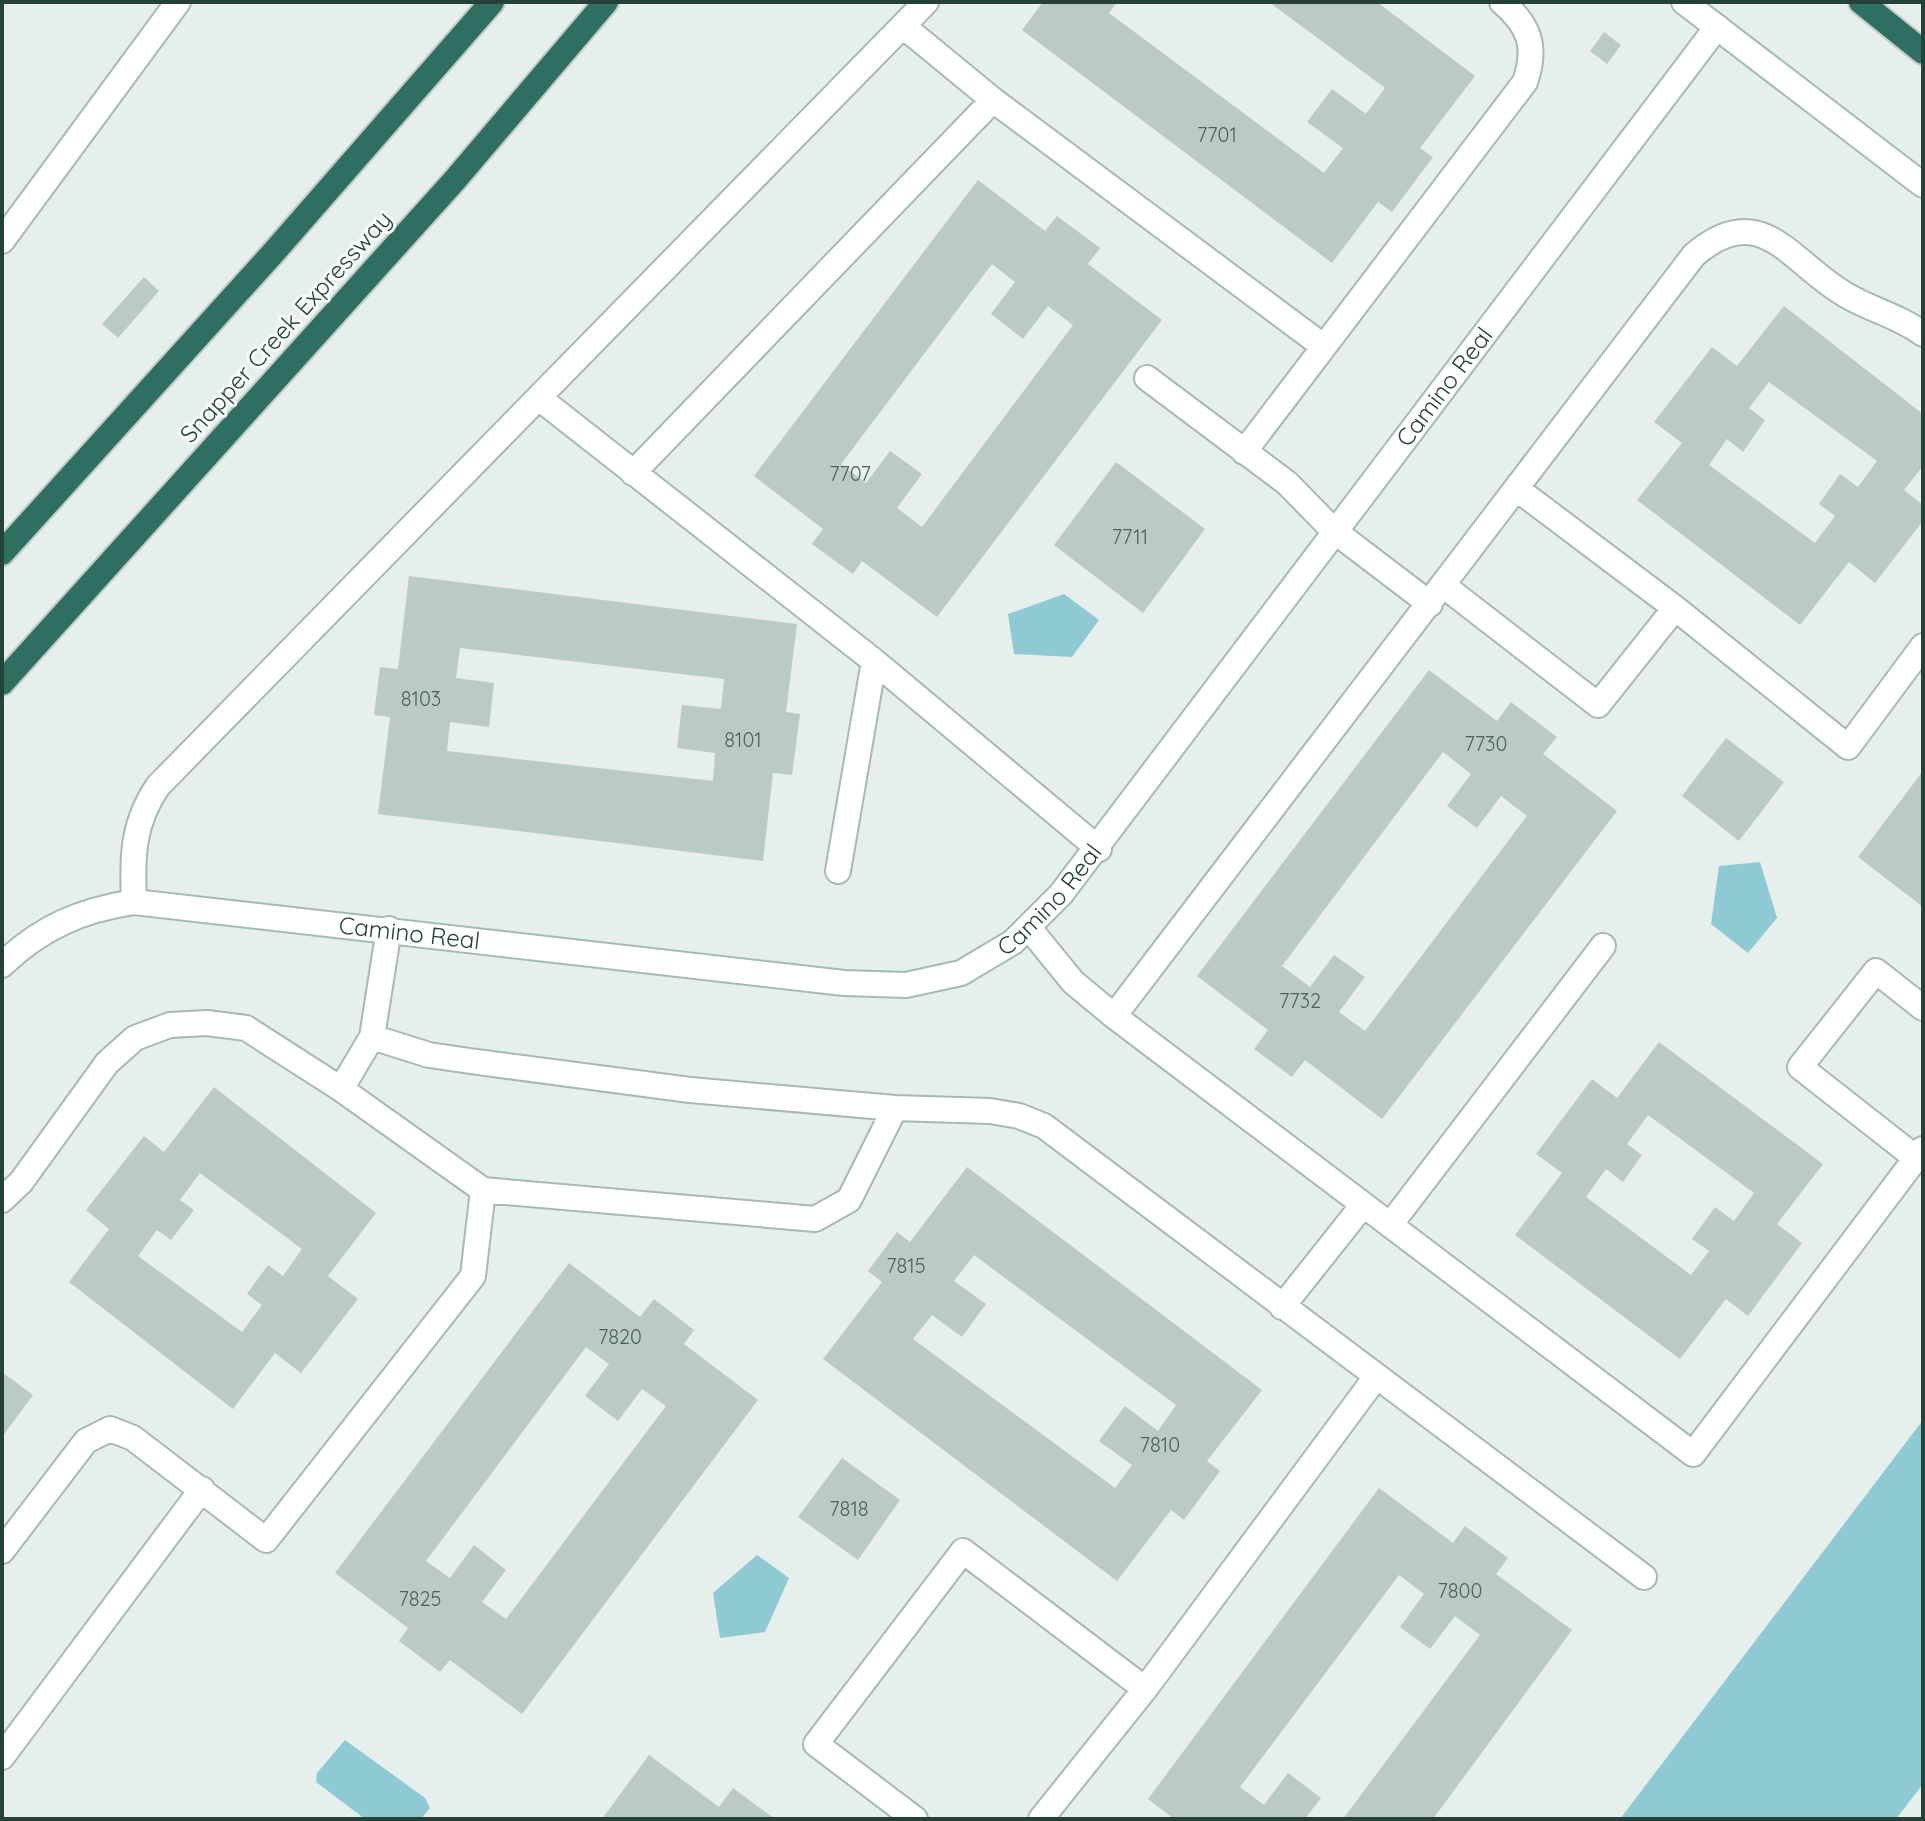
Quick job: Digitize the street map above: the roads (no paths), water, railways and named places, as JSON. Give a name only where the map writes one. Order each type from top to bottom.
[{"type":"highway","points":[[2,553],[274,252],[492,2]]},
{"type":"highway","name":"Snapper Creek Expressway","points":[[2,683],[443,192],[606,2]]},
{"type":"highway","points":[[1861,2],[1923,52]]},
{"type":"street","points":[[2,241],[178,2]]},
{"type":"street","points":[[134,902],[133,846],[141,813],[158,786],[926,2]]},
{"type":"street","points":[[1244,452],[1525,82],[1531,63],[1529,35],[1524,24],[1502,2]]},
{"type":"street","points":[[1684,2],[1923,185]]},
{"type":"street","points":[[903,26],[993,100],[1323,346]]},
{"type":"street","name":"Camino Real","points":[[2,965],[35,936],[67,918],[101,907],[134,902],[876,985],[928,982],[961,973],[996,954],[1029,928],[1099,849],[1333,530],[1717,27]]},
{"type":"street","points":[[633,473],[993,100]]},
{"type":"street","points":[[1114,1016],[1694,255],[1715,237],[1737,231],[1762,234],[1782,245],[1845,295],[1904,319],[1923,334]]},
{"type":"street","points":[[1147,378],[1287,483],[1333,530],[1437,595],[1598,705],[1675,608]]},
{"type":"street","points":[[539,398],[874,661],[1099,849]]},
{"type":"street","points":[[1517,489],[1675,608],[1848,747],[1923,646]]},
{"type":"street","points":[[838,871],[874,661]]},
{"type":"street","points":[[1029,928],[1073,982],[1114,1016],[1693,1454],[1920,1154],[1800,1067],[1876,971],[1923,1008]]},
{"type":"street","points":[[341,1089],[372,1037],[389,929]]},
{"type":"street","points":[[1390,1225],[1603,946]]},
{"type":"street","points":[[2,1200],[21,1182],[107,1063],[135,1038],[170,1025],[207,1023],[246,1028],[341,1089],[483,1190],[815,1219],[849,1200],[895,1108]]},
{"type":"street","points":[[372,1037],[429,1055],[690,1090],[895,1108],[990,1111],[1019,1116],[1044,1126],[1644,1577]]},
{"type":"street","points":[[2,1551],[86,1441],[97,1432],[110,1429],[123,1432],[266,1540],[473,1276],[483,1190]]},
{"type":"street","points":[[1282,1307],[1363,1205]]},
{"type":"street","points":[[1048,1817],[1376,1377]]},
{"type":"street","points":[[2,1757],[202,1489]]},
{"type":"street","points":[[915,1819],[816,1744],[963,1551],[1145,1689]]},
{"type":"water","points":[[1064,594],[1099,620],[1072,657],[1014,654],[1008,614]]},
{"type":"water","points":[[1760,862],[1777,918],[1748,953],[1711,924],[1719,866]]},
{"type":"water","points":[[1923,1420],[1923,1784],[1896,1819],[1620,1819]]},
{"type":"water","points":[[757,1555],[789,1578],[765,1632],[720,1638],[713,1593]]},
{"type":"water","points":[[345,1740],[425,1798],[430,1808],[421,1819],[365,1819],[316,1782],[317,1773]]}]
